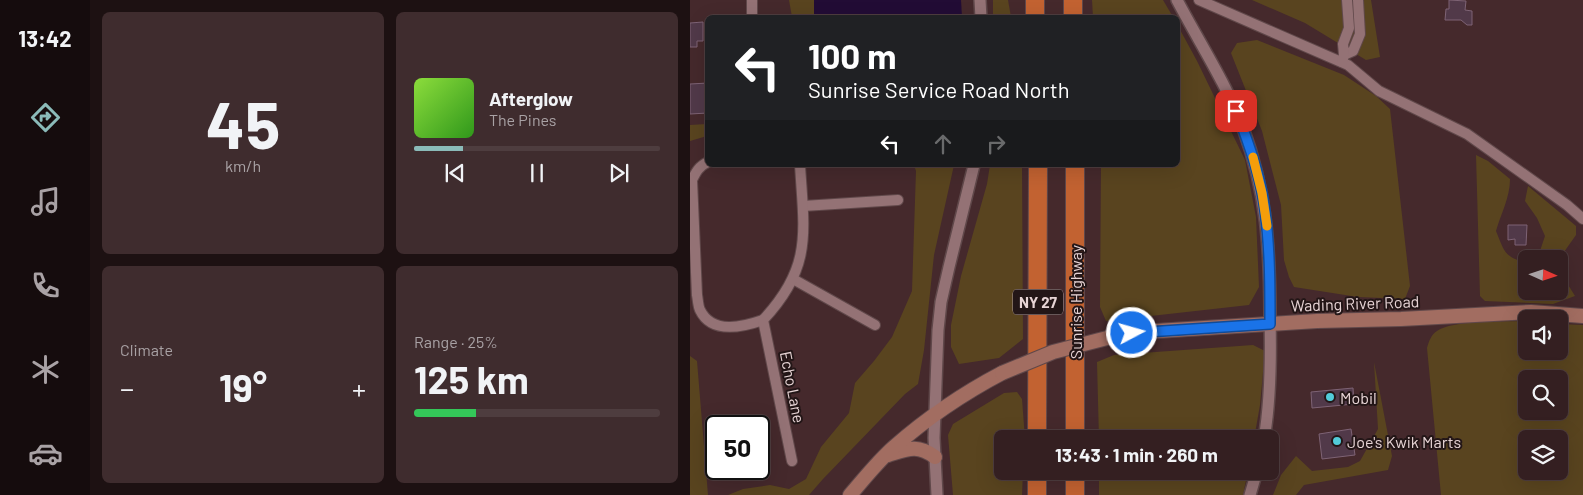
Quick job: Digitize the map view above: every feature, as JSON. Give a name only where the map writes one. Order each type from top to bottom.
[{"type":"highway","points":[[1035,0],[1035,15]]},
{"type":"highway","points":[[1073,0],[1073,15]]},
{"type":"highway","name":"NY 27","points":[[1037,430],[1038,167]]},
{"type":"highway","name":"Sunrise Highway","points":[[1075,167],[1075,430]]},
{"type":"highway","points":[[1037,480],[1037,495]]},
{"type":"highway","points":[[1075,480],[1075,495]]},
{"type":"main road","name":"Wading River Road","points":[[850,495],[885,456],[935,414],[972,390],[1002,373],[1053,352],[1111,337],[1156,331],[1270,324],[1531,312],[1583,316]]},
{"type":"main road","points":[[885,456],[918,448],[925,450],[935,457]]},
{"type":"street","points":[[752,0],[752,15]]},
{"type":"street","points":[[980,0],[981,15]]},
{"type":"street","points":[[1177,0],[1232,102],[1253,157],[1262,193],[1270,259],[1270,376],[1265,430]]},
{"type":"street","points":[[1199,0],[1343,59],[1379,91],[1467,134],[1567,205],[1583,219]]},
{"type":"street","points":[[1343,59],[1343,44],[1349,28],[1347,0]]},
{"type":"street","points":[[1343,59],[1354,51],[1360,34],[1358,0]]},
{"type":"street","points":[[705,164],[696,170],[692,180],[697,295],[700,309],[705,318],[713,324],[726,328],[743,327],[763,320],[774,308],[792,279],[802,253],[804,232],[800,167]]},
{"type":"street","points":[[937,495],[935,414],[937,336],[941,302],[974,167]]},
{"type":"street","points":[[803,206],[898,200]]},
{"type":"street","points":[[792,279],[875,325]]},
{"type":"street","name":"Echo Lane","points":[[763,320],[792,461]]},
{"type":"street","points":[[1250,495],[1254,480]]},
{"type":"shaded area","points":[[789,0],[840,0],[841,15],[792,15]]},
{"type":"shaded area","points":[[814,0],[961,0],[962,15],[814,15]]},
{"type":"shaded area","points":[[993,0],[1008,0],[1011,15],[993,15]]},
{"type":"shaded area","points":[[1092,0],[1163,0],[1172,15],[1093,15]]},
{"type":"shaded area","points":[[1252,0],[1371,0],[1380,57],[1366,60],[1305,23]]},
{"type":"shaded area","points":[[1180,30],[1245,160],[1256,217],[1259,287],[1249,305],[1106,321],[1100,307],[1101,167],[1180,167]]},
{"type":"shaded area","points":[[1257,40],[1344,75],[1376,96],[1390,109],[1410,286],[1405,299],[1358,297],[1294,287],[1284,260],[1281,205],[1262,131],[1231,53],[1237,43]]},
{"type":"shaded area","points":[[705,124],[705,137],[690,141],[690,125]]},
{"type":"shaded area","points":[[1476,155],[1488,161],[1510,179],[1507,199],[1496,231],[1506,252],[1518,260],[1518,300],[1564,300],[1553,304],[1485,301],[1480,296]]},
{"type":"shaded area","points":[[915,167],[954,167],[934,255],[924,350],[918,384],[905,394],[809,495],[728,495],[743,489],[770,485],[789,489],[806,479],[821,447],[849,413],[855,383],[892,337],[912,291]]},
{"type":"shaded area","points":[[990,167],[1022,167],[1023,339],[999,358],[959,364],[951,347],[951,325],[961,276],[987,184]]},
{"type":"shaded area","points":[[1528,186],[1576,226],[1576,235],[1565,250],[1540,250],[1545,236],[1537,218],[1525,201]]},
{"type":"shaded area","points":[[1568,285],[1575,296],[1568,299]]},
{"type":"shaded area","points":[[1518,321],[1518,360],[1568,360],[1568,324],[1583,325],[1583,495],[1441,495],[1427,348],[1433,334],[1444,327],[1477,322]]},
{"type":"shaded area","points":[[1253,345],[1265,351],[1256,430],[1099,430],[1097,362],[1114,355]]},
{"type":"shaded area","points":[[690,356],[697,361],[705,480],[707,480],[708,495],[690,495]]},
{"type":"shaded area","points":[[1374,362],[1392,456],[1388,470],[1304,485],[1296,495],[1273,495],[1281,475],[1296,456],[1312,471],[1348,467],[1360,461],[1378,429]]},
{"type":"shaded area","points":[[1017,392],[1022,399],[1024,430],[994,430],[994,480],[1023,480],[1022,495],[953,495],[948,435],[953,424],[1004,393]]},
{"type":"shaded area","points":[[1099,480],[1246,480],[1243,495],[1099,495]]},
{"type":"building","points":[[1449,0],[1466,1],[1465,10],[1472,11],[1472,25],[1467,25],[1461,20],[1445,20],[1446,9],[1449,9]]},
{"type":"building","points":[[703,22],[703,41],[697,41],[697,47],[690,47],[690,23]]},
{"type":"building","points":[[705,83],[705,113],[690,114],[690,84]]},
{"type":"building","points":[[1508,225],[1527,225],[1526,245],[1515,245],[1515,239],[1508,240]]},
{"type":"building","points":[[1353,388],[1354,404],[1312,408],[1311,392]]},
{"type":"building","points":[[1351,429],[1355,455],[1322,459],[1319,434]]},
{"type":"slow traffic","points":[[1253,157],[1262,193],[1267,226]]},
{"type":"place","name":"Mobil","points":[[1330,397]]},
{"type":"place","name":"Joe's Kwik Marts","points":[[1337,441]]},
{"type":"route","points":[[1132,333],[1270,324],[1270,259],[1265,210],[1253,157],[1236,111]]}]
